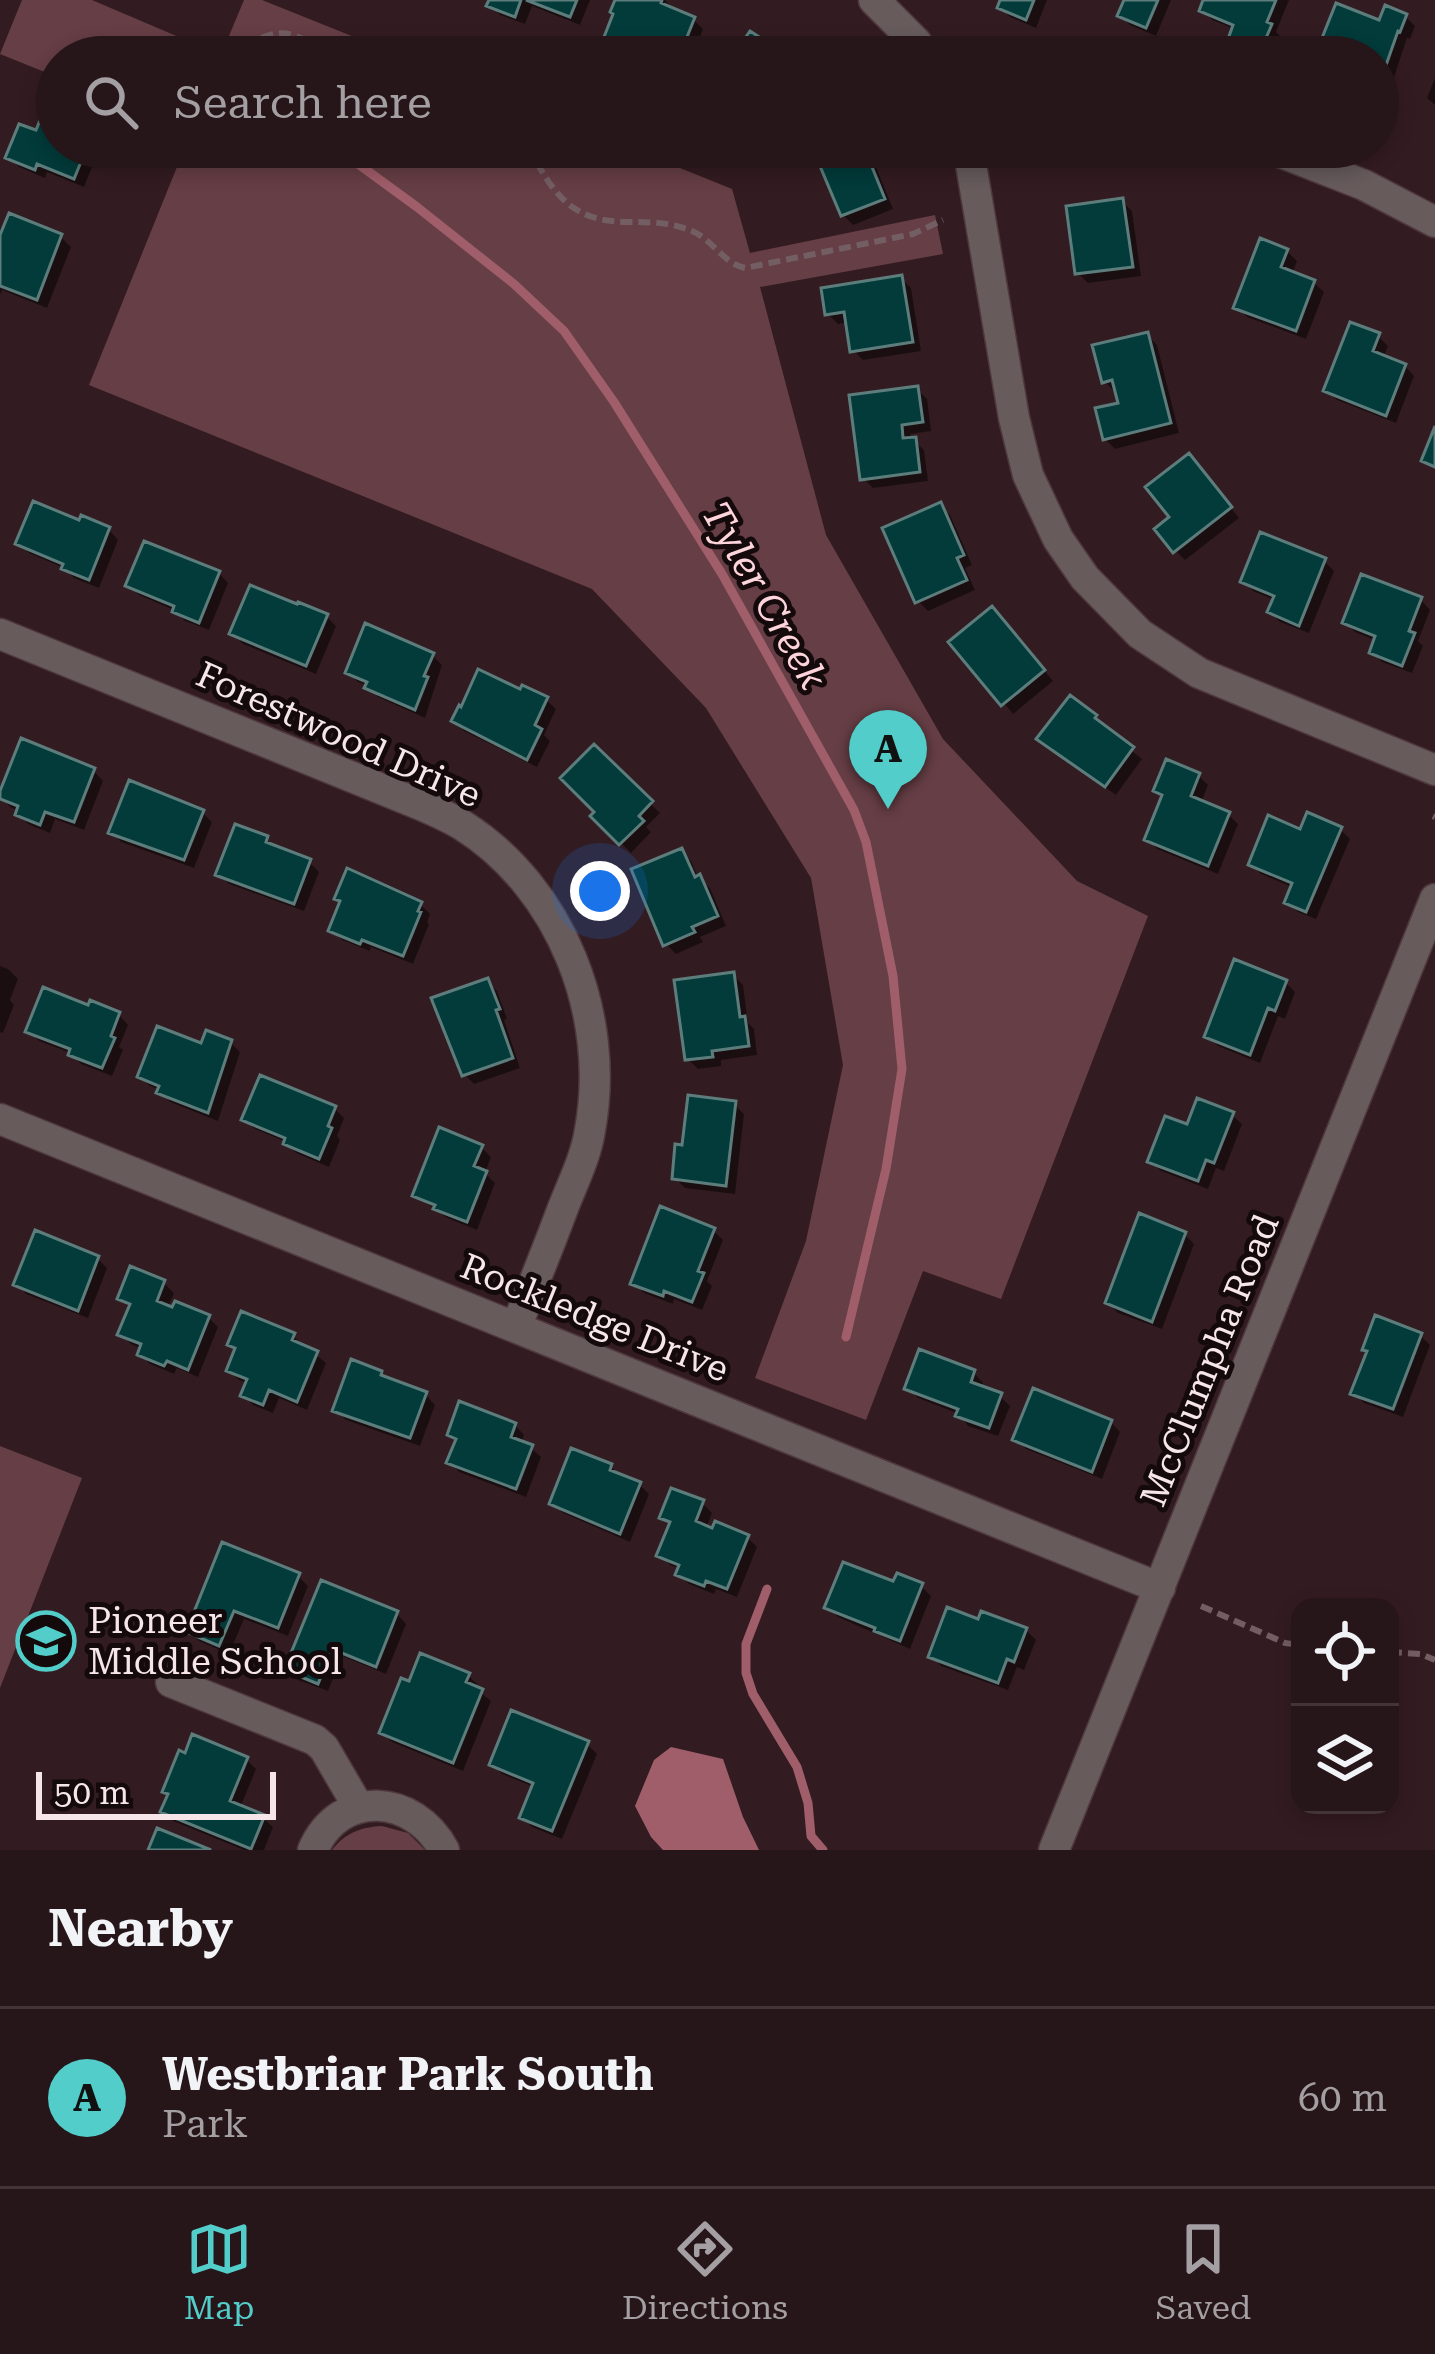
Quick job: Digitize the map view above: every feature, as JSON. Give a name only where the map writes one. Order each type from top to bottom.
[{"type":"street","points":[[874,0],[910,36]]},
{"type":"street","points":[[972,168],[1028,475],[1058,539],[1085,578],[1140,634],[1199,674],[1435,770]]},
{"type":"street","points":[[1321,168],[1435,222]]},
{"type":"street","name":"Forestwood Drive","points":[[0,634],[421,805],[479,837],[530,887],[567,946],[582,981],[590,1023],[594,1102],[584,1156],[516,1327]]},
{"type":"street","name":"McClumpha Road","points":[[1054,1850],[1435,898]]},
{"type":"street","name":"Rockledge Drive","points":[[0,1119],[1160,1588]]},
{"type":"street","points":[[171,1682],[315,1740],[359,1808]]},
{"type":"street","points":[[313,1850],[320,1835],[346,1810],[377,1806],[412,1814],[436,1835],[444,1850]]},
{"type":"path","points":[[264,36],[284,31],[300,36]]},
{"type":"path","points":[[539,168],[550,188],[579,212],[606,220],[650,221],[687,229],[745,268],[913,234],[943,220]]},
{"type":"path","points":[[1201,1606],[1291,1643]]},
{"type":"path","points":[[1399,1653],[1435,1660]]},
{"type":"shaded area","points":[[22,0],[92,0],[176,36],[36,36],[36,69],[0,54]]},
{"type":"shaded area","points":[[244,0],[262,0],[352,36],[229,36]]},
{"type":"shaded area","points":[[177,168],[680,168],[732,189],[750,253],[935,215],[943,254],[760,287],[826,535],[943,739],[1077,881],[1148,916],[1001,1299],[923,1271],[866,1420],[755,1378],[806,1241],[843,1065],[811,878],[706,708],[592,589],[89,385]]},
{"type":"shaded area","points":[[0,1446],[82,1478],[0,1688]]},
{"type":"shaded area","points":[[671,1747],[723,1759],[759,1850],[663,1850],[651,1837],[635,1806],[654,1760]]},
{"type":"shaded area","points":[[382,1826],[408,1833],[425,1850],[332,1850],[354,1832]]},
{"type":"building","points":[[489,0],[521,0],[515,17],[486,6]]},
{"type":"building","points":[[526,0],[577,0],[570,17]]},
{"type":"building","points":[[615,0],[662,0],[695,17],[687,36],[604,36]]},
{"type":"building","points":[[1000,0],[1034,0],[1026,20],[997,8]]},
{"type":"building","points":[[1124,0],[1158,0],[1146,28],[1117,16]]},
{"type":"building","points":[[1203,0],[1276,0],[1267,36],[1229,36],[1233,25],[1199,11]]},
{"type":"building","points":[[1336,3],[1379,20],[1385,5],[1407,14],[1396,36],[1323,36]]},
{"type":"building","points":[[19,124],[36,130],[35,170],[5,158]]},
{"type":"building","points":[[47,168],[78,168],[74,179]]},
{"type":"building","points":[[821,168],[872,168],[885,199],[841,216]]},
{"type":"building","points":[[1123,198],[1133,267],[1075,274],[1066,206]]},
{"type":"building","points":[[9,213],[62,234],[37,300],[0,286],[0,235]]},
{"type":"building","points":[[1260,238],[1288,249],[1281,267],[1315,280],[1296,331],[1233,308]]},
{"type":"building","points":[[902,275],[913,342],[850,352],[844,312],[825,315],[821,288]]},
{"type":"building","points":[[1350,322],[1380,333],[1373,351],[1406,364],[1386,416],[1323,391]]},
{"type":"building","points":[[1148,332],[1171,423],[1103,440],[1095,408],[1118,403],[1112,380],[1102,383],[1092,345]]},
{"type":"building","points":[[918,386],[923,422],[902,425],[903,438],[916,437],[920,472],[860,480],[849,395]]},
{"type":"building","points":[[1435,426],[1435,467],[1421,461]]},
{"type":"building","points":[[1189,453],[1232,507],[1173,553],[1154,529],[1169,517],[1145,487]]},
{"type":"building","points":[[33,501],[110,527],[89,580],[15,544]]},
{"type":"building","points":[[941,502],[964,555],[957,558],[967,580],[915,603],[882,528]]},
{"type":"building","points":[[1260,532],[1326,558],[1299,626],[1267,612],[1274,596],[1240,582]]},
{"type":"building","points":[[144,541],[220,571],[199,623],[172,612],[174,606],[125,586]]},
{"type":"building","points":[[1361,574],[1422,597],[1402,666],[1369,653],[1375,636],[1342,623]]},
{"type":"building","points":[[250,585],[328,614],[306,666],[229,634]]},
{"type":"building","points":[[992,606],[1045,670],[1001,706],[948,642]]},
{"type":"building","points":[[365,623],[434,653],[415,710],[364,688],[367,682],[345,673]]},
{"type":"building","points":[[478,669],[548,697],[535,725],[542,729],[527,760],[451,721]]},
{"type":"building","points":[[1070,695],[1134,747],[1105,787],[1036,739]]},
{"type":"building","points":[[21,738],[95,768],[74,822],[45,812],[40,825],[15,815],[18,806],[0,799]]},
{"type":"building","points":[[594,744],[653,801],[639,816],[644,821],[619,845],[560,778]]},
{"type":"building","points":[[1166,759],[1200,773],[1191,796],[1230,812],[1208,866],[1144,840],[1162,795],[1153,791]]},
{"type":"building","points":[[129,780],[204,810],[184,860],[108,833]]},
{"type":"building","points":[[1307,812],[1342,827],[1306,912],[1284,903],[1292,883],[1248,865],[1268,815],[1300,829]]},
{"type":"building","points":[[235,824],[311,859],[294,904],[215,875]]},
{"type":"building","points":[[682,848],[695,877],[700,874],[718,916],[663,946],[631,869]]},
{"type":"building","points":[[347,868],[422,902],[403,956],[328,931]]},
{"type":"building","points":[[1234,959],[1287,980],[1275,1011],[1268,1008],[1250,1055],[1204,1037]]},
{"type":"building","points":[[734,972],[749,1046],[685,1060],[674,980]]},
{"type":"building","points":[[488,978],[513,1058],[462,1076],[431,998]]},
{"type":"building","points":[[43,987],[120,1012],[102,1068],[68,1055],[70,1049],[25,1032]]},
{"type":"building","points":[[157,1026],[201,1043],[206,1030],[232,1040],[208,1113],[156,1093],[159,1086],[137,1077]]},
{"type":"building","points":[[260,1075],[336,1106],[319,1159],[241,1120]]},
{"type":"building","points":[[688,1095],[736,1101],[726,1186],[672,1179],[675,1144],[682,1145]]},
{"type":"building","points":[[1197,1098],[1234,1112],[1214,1163],[1206,1160],[1198,1181],[1147,1162],[1165,1116],[1187,1124]]},
{"type":"building","points":[[439,1127],[483,1145],[474,1166],[487,1171],[467,1222],[412,1196]]},
{"type":"building","points":[[660,1206],[715,1228],[692,1302],[630,1284]]},
{"type":"building","points":[[1139,1213],[1186,1232],[1152,1322],[1105,1303]]},
{"type":"building","points":[[35,1230],[99,1256],[78,1311],[13,1285]]},
{"type":"building","points":[[130,1266],[165,1280],[157,1301],[172,1307],[175,1301],[210,1315],[188,1370],[137,1355],[141,1344],[117,1335],[130,1304],[117,1299]]},
{"type":"building","points":[[241,1311],[295,1333],[292,1340],[318,1351],[297,1402],[269,1390],[263,1405],[240,1396],[247,1379],[226,1371],[235,1348],[227,1345]]},
{"type":"building","points":[[1375,1315],[1422,1333],[1393,1409],[1350,1394]]},
{"type":"building","points":[[919,1349],[975,1370],[971,1382],[1002,1393],[989,1428],[955,1416],[958,1409],[904,1389]]},
{"type":"building","points":[[351,1359],[427,1392],[410,1438],[332,1411]]},
{"type":"building","points":[[1033,1388],[1112,1420],[1092,1472],[1012,1440]]},
{"type":"building","points":[[459,1401],[516,1423],[511,1437],[533,1445],[516,1489],[446,1463],[456,1439],[447,1435]]},
{"type":"building","points":[[571,1448],[641,1482],[620,1534],[549,1504]]},
{"type":"building","points":[[671,1488],[704,1500],[696,1521],[712,1528],[715,1521],[749,1535],[727,1589],[675,1575],[679,1565],[656,1556],[670,1522],[659,1518]]},
{"type":"building","points":[[222,1542],[300,1573],[278,1628],[234,1611],[219,1646],[186,1632]]},
{"type":"building","points":[[843,1562],[893,1581],[897,1573],[923,1583],[900,1641],[824,1608]]},
{"type":"building","points":[[321,1580],[398,1611],[376,1667],[332,1649],[318,1684],[284,1670]]},
{"type":"building","points":[[947,1607],[978,1619],[981,1611],[1027,1628],[1014,1662],[1007,1659],[998,1683],[928,1657]]},
{"type":"building","points":[[420,1653],[470,1673],[466,1682],[483,1689],[453,1763],[379,1733],[401,1678],[409,1681]]},
{"type":"building","points":[[511,1710],[589,1741],[552,1831],[519,1818],[533,1783],[489,1765]]},
{"type":"building","points":[[192,1734],[248,1757],[230,1801],[265,1815],[251,1849],[160,1812],[168,1794],[162,1792],[179,1750],[185,1753]]},
{"type":"building","points":[[157,1828],[211,1850],[148,1850]]},
{"type":"waterway","name":"Tyler Creek","points":[[364,168],[514,284],[564,331],[722,574],[854,810],[866,842],[893,976],[902,1069],[886,1169],[846,1337]]},
{"type":"waterway","name":"Tyler Creek","points":[[767,1589],[746,1644],[746,1673],[753,1694],[797,1767],[808,1803],[811,1836],[823,1850]]},
{"type":"place","name":"Westbriar Park South","points":[[888,809]]},
{"type":"place","name":"Pioneer Middle School","points":[[46,1641]]}]
